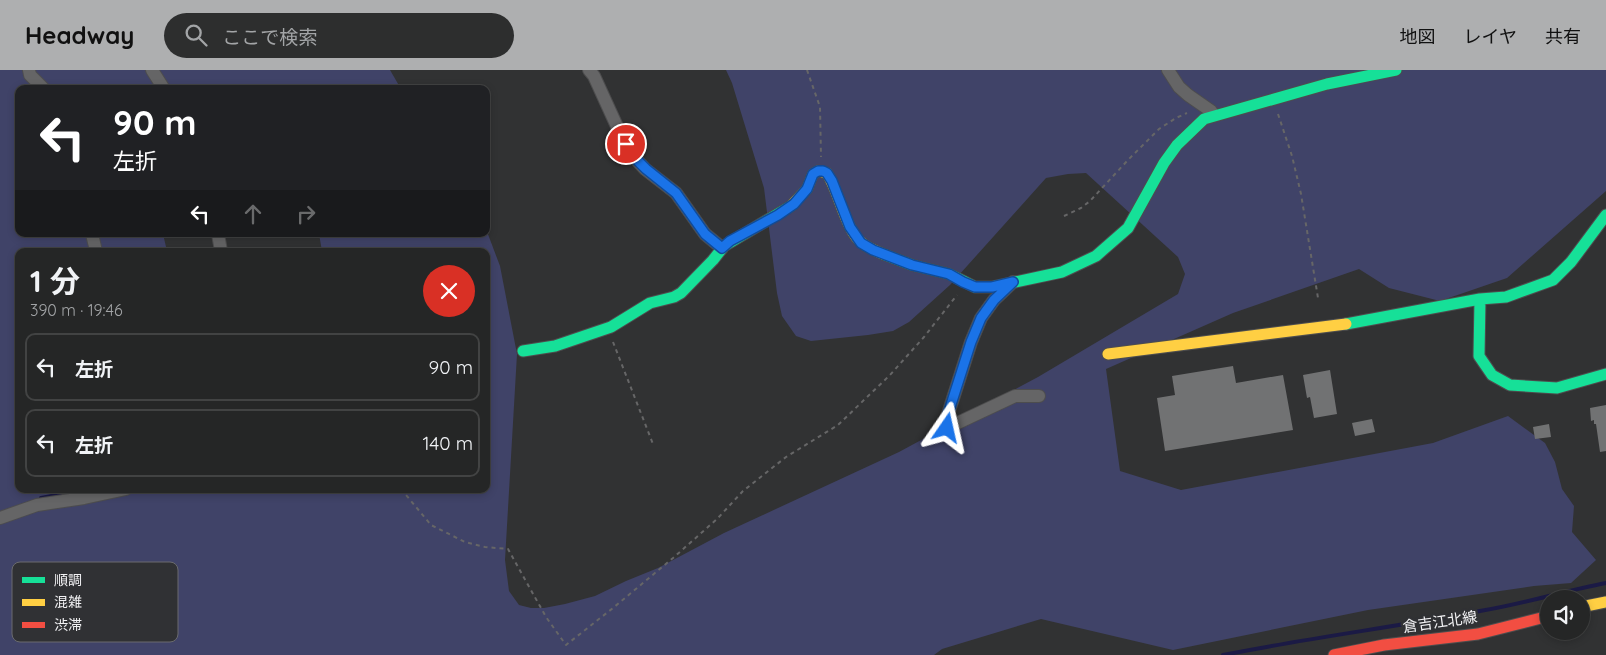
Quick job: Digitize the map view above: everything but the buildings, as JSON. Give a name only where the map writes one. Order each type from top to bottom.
[{"type":"street","points":[[29,70],[30,75],[40,85]]},
{"type":"street","points":[[152,70],[161,85]]},
{"type":"street","points":[[589,70],[594,76],[632,155],[676,193],[705,234],[722,248]]},
{"type":"street","points":[[1168,70],[1184,91],[1212,113]]},
{"type":"street","points":[[524,351],[555,346],[607,328],[628,318],[650,303],[682,294],[730,241],[778,215],[794,204],[807,189],[813,174],[818,171],[827,173],[850,227],[861,243],[873,250],[912,265],[949,274],[975,287],[992,287],[1062,272],[1096,256],[1119,238],[1128,228],[1155,179],[1177,145],[1212,113],[1274,100],[1327,84],[1396,70]]},
{"type":"street","points":[[1108,354],[1334,326],[1480,299],[1506,297],[1553,280],[1571,262],[1606,215]]},
{"type":"street","points":[[1013,282],[994,300],[981,318],[971,342],[948,414],[947,428],[1015,396],[1039,396]]},
{"type":"street","points":[[1480,299],[1479,356],[1492,375],[1510,385],[1557,388],[1606,374]]},
{"type":"street","points":[[0,518],[37,505],[107,493]]},
{"type":"street","points":[[1590,605],[1606,602]]},
{"type":"street","name":"倉吉江北線","points":[[1334,655],[1384,645],[1478,634],[1540,618]]},
{"type":"path","points":[[807,70],[820,107],[820,154],[823,171]]},
{"type":"path","points":[[1274,100],[1292,156],[1301,194],[1318,298]]},
{"type":"path","points":[[1064,216],[1081,208],[1090,201],[1159,129],[1184,113],[1212,113]]},
{"type":"path","points":[[404,493],[431,525],[465,542],[485,547],[508,549],[546,617],[566,645],[673,558],[717,518],[743,491],[786,457],[838,425],[890,376],[924,337],[959,292]]},
{"type":"path","points":[[607,328],[653,444]]},
{"type":"shaded area","points":[[0,70],[390,70],[399,85],[15,85],[15,237],[164,237],[166,248],[15,248],[15,493],[490,493],[490,248],[321,248],[320,237],[489,237],[500,266],[517,354],[505,560],[509,591],[519,605],[531,608],[544,608],[595,596],[658,568],[724,533],[899,452],[1038,377],[1178,294],[1185,274],[1178,257],[1086,173],[1068,174],[1046,178],[950,285],[909,322],[893,331],[868,335],[811,341],[796,336],[782,316],[777,293],[764,188],[732,83],[726,70],[1606,70],[1606,191],[1507,278],[1440,301],[1389,288],[1359,269],[1233,313],[1106,369],[1120,471],[1181,490],[1433,443],[1508,416],[1545,443],[1555,462],[1562,489],[1574,506],[1572,532],[1596,560],[1571,583],[1534,586],[1368,610],[1173,650],[1041,619],[942,649],[934,655],[0,655]]},
{"type":"waterway","points":[[41,498],[65,493]]},
{"type":"waterway","points":[[1223,655],[1496,608],[1606,583]]},
{"type":"traffic: fast","points":[[883,254],[912,265],[949,274],[975,287],[992,287],[1062,272],[1096,256],[1128,228],[1164,163],[1177,145],[1204,119],[1327,84],[1396,70]]},
{"type":"traffic: fast","points":[[523,351],[555,346],[611,327],[650,303],[674,297],[681,293],[724,246],[791,206]]},
{"type":"traffic: fast","points":[[1346,324],[1480,299],[1506,297],[1553,280],[1571,262],[1606,215]]},
{"type":"traffic: fast","points":[[1480,299],[1479,356],[1492,375],[1510,385],[1557,388],[1606,374]]},
{"type":"traffic: slow","points":[[791,206],[807,189],[813,174],[818,171],[827,173],[851,230],[862,243],[883,254]]},
{"type":"traffic: slow","points":[[1108,354],[1346,324]]},
{"type":"traffic: slow","points":[[1590,605],[1606,602]]},
{"type":"traffic: jam","points":[[1334,655],[1384,645],[1478,634],[1540,618]]},
{"type":"route","points":[[626,144],[632,155],[646,169],[676,193],[705,234],[722,248],[730,241],[778,215],[794,204],[807,189],[813,174],[823,171],[827,173],[832,181],[850,227],[861,243],[873,250],[912,265],[949,274],[975,287],[992,287],[1013,282],[994,300],[981,318],[971,342],[948,414],[947,428]]}]
